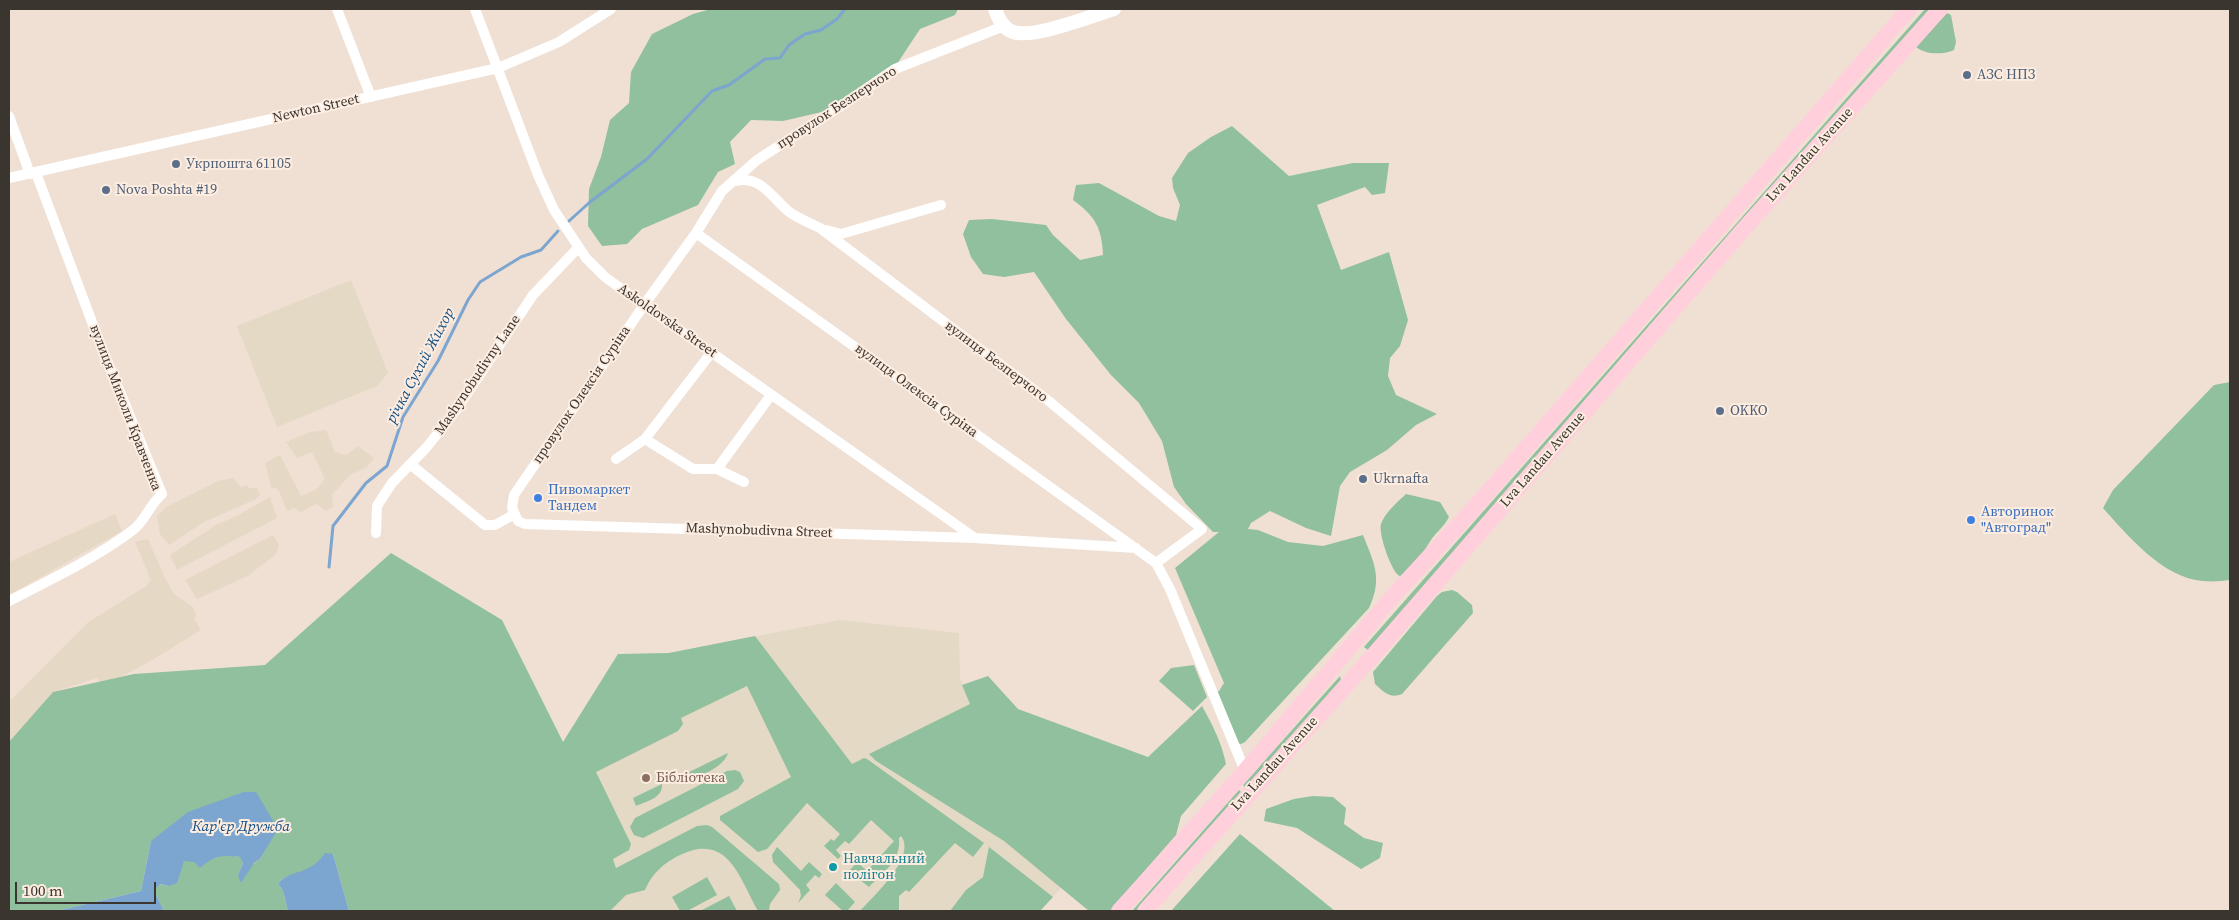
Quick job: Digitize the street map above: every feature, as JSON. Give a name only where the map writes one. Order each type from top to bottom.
[{"type":"main road","points":[[995,9],[1008,29],[1025,34],[1039,32],[1114,9]]},
{"type":"main road","name":"Lva Landau Avenue","points":[[1119,911],[1245,771],[1394,595],[1480,500],[1909,9]]},
{"type":"main road","name":"Lva Landau Avenue","points":[[1145,911],[1370,660],[1742,231],[1940,9]]},
{"type":"main road","points":[[1352,645],[1370,660]]},
{"type":"street","points":[[337,9],[370,97]]},
{"type":"street","name":"Askoldovska Street","points":[[475,9],[538,175],[554,210],[578,248],[605,277],[975,538]]},
{"type":"street","name":"Newton Street","points":[[9,178],[498,68],[559,42],[611,9]]},
{"type":"street","name":"провулок Безперчого","points":[[735,182],[757,160],[895,69],[1008,29]]},
{"type":"street","name":"вулиця Миколи Кравченка","points":[[9,116],[162,494],[154,501],[135,529],[64,573],[9,601]]},
{"type":"street","name":"вулиця Безперчого","points":[[735,182],[745,179],[761,184],[790,212],[820,228],[1050,402],[1202,529],[1156,563]]},
{"type":"street","name":"провулок Олексія Суріна","points":[[513,515],[512,501],[514,495],[644,305],[696,233],[722,191],[735,182]]},
{"type":"street","points":[[820,228],[841,234],[941,205]]},
{"type":"street","name":"вулиця Олексія Суріна","points":[[696,233],[1156,563]]},
{"type":"street","name":"Mashynobudivny Lane","points":[[376,533],[377,506],[392,483],[426,448],[457,410],[533,295],[578,248]]},
{"type":"street","points":[[616,459],[645,439],[712,353]]},
{"type":"street","points":[[717,470],[772,395]]},
{"type":"street","points":[[645,439],[693,469],[717,470],[744,482]]},
{"type":"street","points":[[410,464],[484,525],[494,524],[513,515]]},
{"type":"street","name":"Mashynobudivna Street","points":[[513,515],[518,521],[525,524],[975,538],[1136,548]]},
{"type":"street","points":[[1156,563],[1170,589],[1245,771]]},
{"type":"shaded area","points":[[351,280],[388,373],[377,386],[277,427],[237,326]]},
{"type":"shaded area","points":[[326,430],[335,452],[346,455],[358,446],[374,458],[366,468],[351,474],[332,495],[333,507],[326,511],[316,504],[301,512],[294,508],[287,511],[278,489],[271,487],[265,463],[280,455],[301,496],[317,489],[325,479],[312,452],[297,458],[286,442],[311,432]]},
{"type":"shaded area","points":[[233,478],[241,487],[247,485],[249,488],[257,488],[260,495],[256,499],[204,522],[169,545],[160,534],[157,516],[168,506],[218,481]]},
{"type":"shaded area","points":[[270,497],[277,518],[177,570],[170,555],[216,525],[237,516]]},
{"type":"shaded area","points":[[115,514],[122,531],[9,595],[9,562]]},
{"type":"shaded area","points":[[273,535],[279,545],[276,554],[248,576],[197,599],[185,580]]},
{"type":"shaded area","points":[[148,539],[174,594],[193,607],[196,614],[194,619],[201,630],[152,660],[102,687],[97,678],[53,692],[9,742],[9,702],[87,623],[146,586],[151,580],[135,542]]},
{"type":"shaded area","points":[[840,620],[959,633],[960,678],[970,704],[869,754],[876,761],[1004,841],[1062,887],[1040,911],[574,911],[621,878],[563,743],[618,654],[669,653]]},
{"type":"green space","points":[[711,9],[958,9],[955,15],[920,29],[897,64],[826,111],[783,121],[751,120],[730,142],[735,164],[718,172],[698,205],[642,229],[627,244],[602,246],[588,226],[589,189],[601,157],[610,120],[629,103],[631,72],[652,34],[693,14]]},
{"type":"green space","points":[[1925,9],[1930,9],[1368,650],[1364,647]]},
{"type":"green space","points":[[1947,13],[1951,15],[1956,42],[1954,50],[1945,53],[1934,53],[1923,51],[1915,46]]},
{"type":"green space","points":[[1232,126],[1289,176],[1353,163],[1389,163],[1385,193],[1372,195],[1365,187],[1317,205],[1341,270],[1389,252],[1408,320],[1400,346],[1390,358],[1388,376],[1396,395],[1437,414],[1416,425],[1387,450],[1350,472],[1340,486],[1331,536],[1306,528],[1270,511],[1251,523],[1248,529],[1258,530],[1288,542],[1323,546],[1363,535],[1373,562],[1376,588],[1369,608],[1245,742],[1241,744],[1233,742],[1213,693],[1219,691],[1224,683],[1175,568],[1219,532],[1213,532],[1186,504],[1174,487],[1162,441],[1139,403],[1111,375],[1066,319],[1034,272],[1004,277],[983,274],[971,257],[963,234],[969,220],[992,219],[1046,225],[1053,235],[1080,260],[1103,255],[1101,237],[1096,223],[1073,200],[1076,185],[1099,183],[1159,216],[1176,221],[1180,205],[1173,188],[1172,178],[1188,153],[1211,137]]},
{"type":"green space","points":[[2230,382],[2230,580],[2203,581],[2188,578],[2160,564],[2135,543],[2103,508],[2113,490],[2214,385]]},
{"type":"green space","points":[[1406,494],[1440,502],[1449,517],[1430,541],[1416,564],[1400,576],[1390,561],[1382,536],[1381,524],[1395,504]]},
{"type":"green space","points":[[391,553],[502,620],[563,742],[618,654],[669,653],[755,636],[852,764],[864,758],[867,759],[984,843],[973,857],[955,843],[909,892],[906,890],[899,896],[899,911],[860,911],[892,875],[899,865],[903,854],[904,844],[901,836],[894,859],[886,871],[869,887],[849,871],[857,862],[867,871],[894,841],[871,820],[849,844],[845,841],[836,850],[841,856],[838,859],[824,846],[831,839],[834,841],[840,834],[807,803],[767,849],[758,852],[720,820],[720,816],[791,777],[747,686],[681,718],[683,724],[678,731],[596,772],[631,844],[629,850],[613,859],[616,868],[697,826],[707,825],[712,827],[779,884],[780,890],[770,904],[769,911],[758,911],[738,872],[721,854],[710,849],[696,849],[669,861],[659,869],[645,890],[626,895],[610,911],[349,911],[333,854],[315,867],[288,876],[278,883],[283,891],[288,911],[162,911],[163,909],[154,890],[159,884],[169,886],[184,861],[225,855],[241,857],[243,863],[238,875],[260,859],[277,829],[151,841],[141,891],[57,911],[9,911],[9,742],[53,692],[134,674],[265,665]]},
{"type":"green space","points":[[1452,590],[1472,605],[1473,613],[1402,694],[1394,696],[1384,692],[1375,684],[1373,672],[1437,596],[1442,592]]},
{"type":"green space","points":[[1194,665],[1207,697],[1193,711],[1159,681],[1171,668]]},
{"type":"green space","points":[[988,676],[1018,709],[1148,757],[1202,706],[1210,720],[1226,764],[1181,816],[1176,835],[1110,911],[1089,911],[1004,841],[876,761],[869,754],[970,704],[962,685]]},
{"type":"green space","points":[[1340,676],[1341,680],[1246,788],[1243,785]]},
{"type":"green space","points":[[728,753],[722,763],[704,774],[685,779],[679,777]]},
{"type":"green space","points":[[735,770],[740,772],[744,781],[738,789],[643,838],[634,835],[630,827],[635,818],[727,771]]},
{"type":"green space","points":[[662,784],[662,789],[657,796],[636,806],[633,798]]},
{"type":"green space","points":[[1239,790],[1242,793],[1139,911],[1132,911]]},
{"type":"green space","points":[[1313,796],[1333,797],[1346,808],[1344,824],[1364,838],[1383,843],[1380,858],[1361,869],[1297,828],[1264,821],[1266,809],[1294,799]]},
{"type":"green space","points":[[1240,834],[1335,911],[1171,911]]},
{"type":"green space","points":[[777,847],[801,871],[809,862],[822,874],[819,878],[815,875],[806,885],[810,890],[798,903],[801,896],[800,890],[773,862],[772,855]]},
{"type":"green space","points":[[989,847],[1053,897],[1040,911],[950,911],[966,890],[983,877]]},
{"type":"green space","points":[[707,877],[717,895],[687,911],[680,911],[672,897]]},
{"type":"green space","points":[[836,883],[855,902],[847,911],[843,911],[825,895]]},
{"type":"green space","points":[[729,896],[737,911],[700,911]]},
{"type":"water","name":"Кар'єр Дружба","points":[[244,792],[256,792],[278,829],[260,859],[254,863],[241,883],[238,875],[243,863],[240,857],[218,857],[200,868],[194,862],[184,861],[177,883],[169,886],[160,884],[154,890],[163,909],[162,911],[57,911],[141,891],[151,841],[188,812]]},
{"type":"water","name":"Кар'єр Дружба","points":[[325,853],[333,854],[349,911],[288,911],[283,891],[278,883],[289,875],[313,866]]},
{"type":"waterway","name":"річка Сухий Жихор","points":[[569,221],[590,202],[647,159],[712,91],[729,85],[765,59],[780,58],[789,45],[805,34],[821,30],[837,19],[845,9]]},
{"type":"waterway","name":"річка Сухий Жихор","points":[[329,567],[333,526],[366,483],[387,466],[403,417],[438,361],[468,300],[480,282],[521,257],[541,250],[558,231]]},
{"type":"place","name":"АЗС НПЗ","points":[[1967,75]]},
{"type":"place","name":"Укрпошта 61105","points":[[176,164]]},
{"type":"place","name":"Nova Poshta #19","points":[[106,190]]},
{"type":"place","name":"OKKO","points":[[1720,411]]},
{"type":"place","name":"Ukrnafta","points":[[1363,479]]},
{"type":"place","name":"Пивомаркет Тандем","points":[[538,498]]},
{"type":"place","name":"Авторинок \"Автоград\"","points":[[1971,520]]},
{"type":"place","name":"Бібліотека","points":[[646,778]]},
{"type":"place","name":"Навчальний полігон","points":[[833,867]]}]
